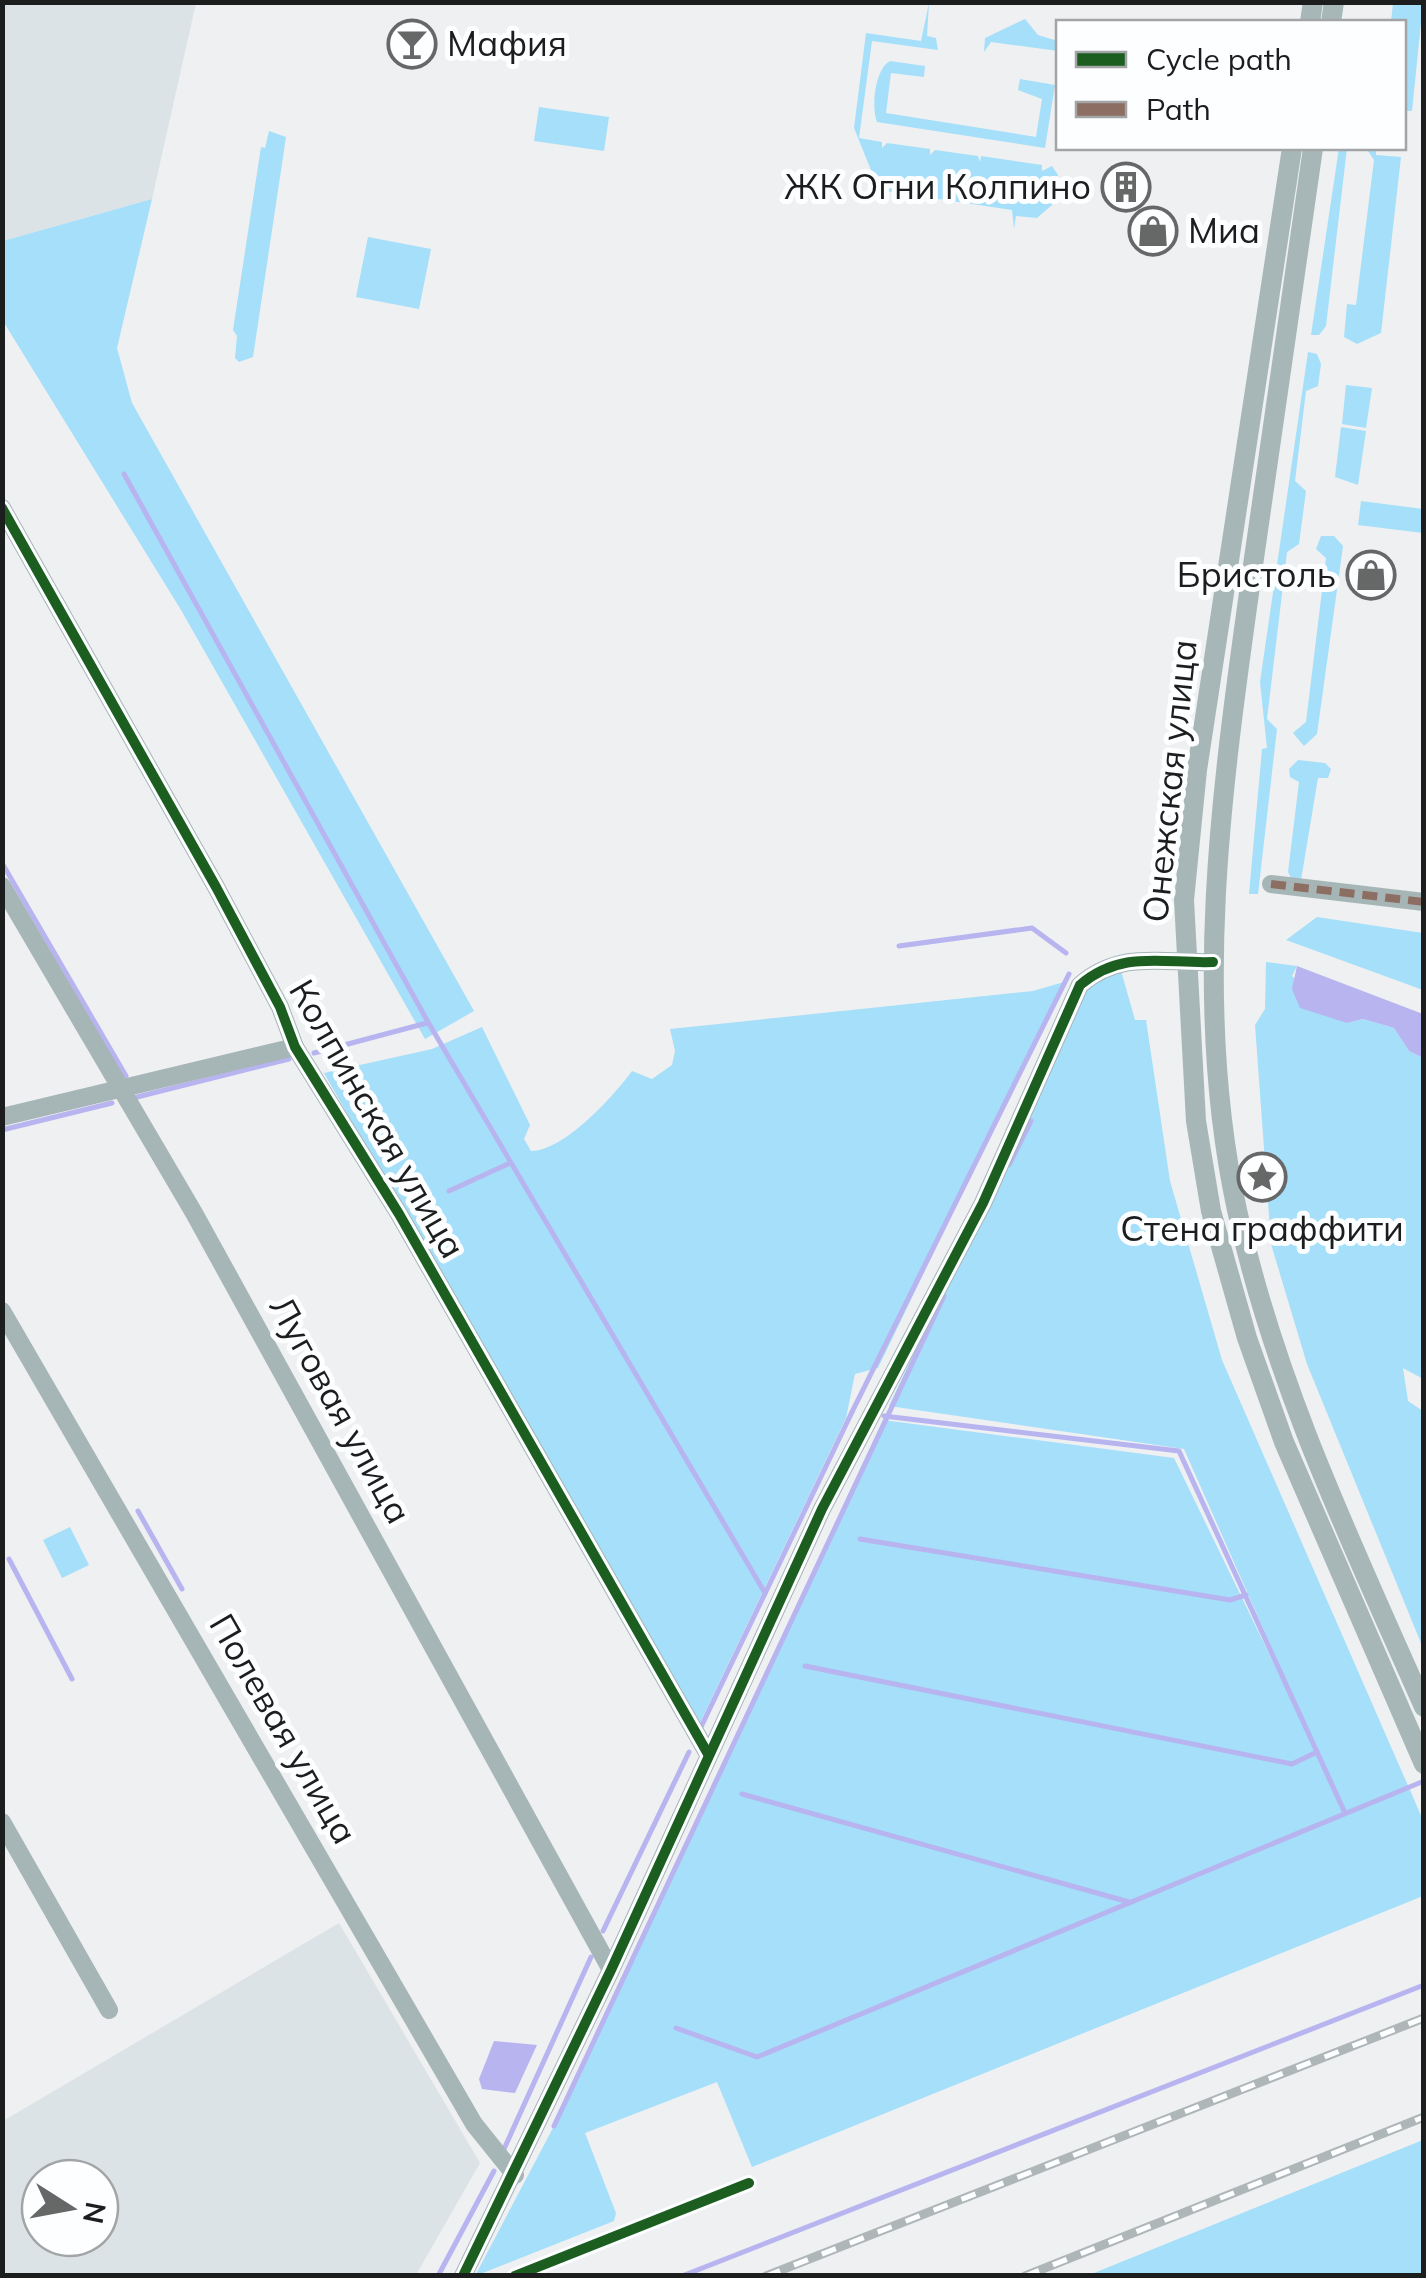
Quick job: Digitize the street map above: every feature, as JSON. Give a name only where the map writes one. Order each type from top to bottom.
[{"type":"main road","name":"Онежская улица","points":[[1292,150],[1197,770],[1184,900],[1196,1121],[1211,1211],[1229,1283],[1284,1442],[1424,1764]]},
{"type":"main road","name":"Онежская улица","points":[[1313,150],[1225,767],[1213,898],[1212,962],[1220,1089],[1236,1206],[1252,1271],[1305,1435],[1424,1707]]},
{"type":"street","name":"Колпинская улица","points":[[2,508],[216,888],[280,1007],[295,1047],[399,1214],[708,1754]]},
{"type":"street","points":[[1271,884],[1424,902]]},
{"type":"street","name":"Луговая улица","points":[[2,886],[194,1213],[612,1970]]},
{"type":"street","points":[[463,2276],[612,1970],[708,1754],[868,1416],[920,1328],[983,1203],[1080,985],[1093,974],[1132,959],[1212,962]]},
{"type":"street","points":[[2,1117],[295,1047]]},
{"type":"street","name":"Полевая улица","points":[[2,1311],[474,2124],[515,2175]]},
{"type":"street","points":[[2,1822],[109,2010]]},
{"type":"shaded area","points":[[3,3],[196,3],[152,199],[3,241]]},
{"type":"shaded area","points":[[929,3],[927,36],[936,38],[938,50],[872,41],[859,138],[882,142],[882,148],[887,143],[930,149],[930,155],[935,150],[978,156],[980,162],[981,156],[1042,165],[1042,171],[1052,166],[1058,175],[1053,204],[1037,218],[1016,216],[1014,229],[1012,210],[879,190],[854,128],[866,33],[921,41]]},
{"type":"shaded area","points":[[1393,3],[1423,3],[1412,111],[1406,111],[1406,20],[1391,20]]},
{"type":"shaded area","points":[[1025,19],[1038,35],[1056,40],[1056,51],[991,42],[984,52],[985,38]]},
{"type":"shaded area","points":[[890,61],[925,66],[924,77],[891,73],[886,113],[1036,137],[1042,99],[1018,90],[1020,79],[1055,85],[1045,148],[877,122],[876,89],[881,72]]},
{"type":"shaded area","points":[[539,107],[609,117],[604,151],[534,141]]},
{"type":"shaded area","points":[[269,131],[286,137],[253,357],[239,362],[235,358],[237,336],[233,330],[261,147],[265,148]]},
{"type":"shaded area","points":[[1339,150],[1347,150],[1326,326],[1319,335],[1311,335]]},
{"type":"shaded area","points":[[1367,150],[1376,150],[1376,155],[1401,157],[1381,333],[1357,344],[1344,337],[1347,304],[1356,305],[1374,160]]},
{"type":"shaded area","points":[[152,199],[117,348],[132,403],[474,1011],[425,1039],[181,610],[3,321],[3,241]]},
{"type":"shaded area","points":[[368,237],[431,249],[419,309],[356,297]]},
{"type":"shaded area","points":[[1308,352],[1317,354],[1321,364],[1318,386],[1306,391],[1295,481],[1306,491],[1299,544],[1287,552],[1267,719],[1277,729],[1258,894],[1249,894],[1262,749],[1267,748],[1260,682]]},
{"type":"shaded area","points":[[1346,385],[1372,388],[1366,428],[1342,424]]},
{"type":"shaded area","points":[[1341,427],[1366,431],[1358,485],[1335,477]]},
{"type":"shaded area","points":[[1361,501],[1423,509],[1423,533],[1358,525]]},
{"type":"shaded area","points":[[1321,536],[1334,536],[1343,546],[1317,734],[1304,746],[1293,733],[1306,722],[1326,558],[1316,549]]},
{"type":"shaded area","points":[[1298,760],[1325,763],[1331,769],[1328,778],[1318,778],[1301,880],[1292,880],[1288,872],[1299,782],[1290,777],[1289,769]]},
{"type":"shaded area","points":[[1317,917],[1423,933],[1423,990],[1286,940]]},
{"type":"shaded area","points":[[1266,962],[1297,966],[1292,976],[1347,1023],[1363,1019],[1394,1028],[1409,1051],[1423,1058],[1423,1379],[1403,1368],[1408,1401],[1423,1411],[1423,1648],[1307,1364],[1271,1244],[1255,1025],[1265,1009]]},
{"type":"shaded area","points":[[1297,966],[1423,1014],[1423,1058],[1409,1051],[1394,1028],[1363,1019],[1347,1023],[1300,1008],[1292,989]]},
{"type":"shaded area","points":[[1120,967],[1135,1020],[1146,1020],[1170,1181],[1222,1360],[1423,1820],[1423,1896],[752,2167],[717,2082],[585,2133],[616,2213],[614,2221],[475,2276],[554,2126],[883,1420],[1174,1458],[1326,1771],[1184,1449],[889,1406],[1087,983]]},
{"type":"shaded area","points":[[1064,982],[878,1368],[855,1374],[846,1418],[697,1729],[324,1073],[432,1049],[482,1027],[530,1125],[524,1139],[531,1151],[544,1149],[572,1133],[632,1071],[652,1079],[672,1065],[675,1051],[670,1029],[1033,991]]},
{"type":"shaded area","points":[[70,1527],[89,1565],[62,1578],[43,1540]]},
{"type":"shaded area","points":[[339,1923],[480,2163],[416,2275],[3,2275],[3,2121]]},
{"type":"shaded area","points":[[494,2041],[537,2045],[515,2093],[482,2089],[479,2079]]},
{"type":"shaded area","points":[[1423,2140],[1423,2275],[1089,2275]]},
{"type":"waterway","points":[[124,474],[428,1022],[765,1593]]},
{"type":"waterway","points":[[2,863],[126,1076]]},
{"type":"waterway","points":[[899,946],[1032,928],[1066,953]]},
{"type":"waterway","points":[[852,1412],[1069,974]]},
{"type":"waterway","points":[[314,1053],[427,1023]]},
{"type":"waterway","points":[[137,1097],[289,1059]]},
{"type":"waterway","points":[[2,1130],[112,1103]]},
{"type":"waterway","points":[[1009,1165],[1031,1121]]},
{"type":"waterway","points":[[449,1191],[510,1163]]},
{"type":"waterway","points":[[554,2126],[944,1296]]},
{"type":"waterway","points":[[700,1729],[852,1412]]},
{"type":"waterway","points":[[884,1416],[1179,1451],[1345,1813]]},
{"type":"waterway","points":[[138,1511],[182,1589]]},
{"type":"waterway","points":[[860,1539],[1230,1600],[1246,1595]]},
{"type":"waterway","points":[[9,1559],[72,1679]]},
{"type":"waterway","points":[[805,1666],[1292,1764],[1317,1752]]},
{"type":"waterway","points":[[603,1931],[689,1752]]},
{"type":"waterway","points":[[676,2028],[757,2057],[1424,1781]]},
{"type":"waterway","points":[[742,1794],[1129,1902]]},
{"type":"waterway","points":[[504,2149],[591,1957]]},
{"type":"waterway","points":[[682,2276],[1424,1985]]},
{"type":"waterway","points":[[438,2276],[494,2171]]},
{"type":"railway","points":[[766,2276],[1424,2018]]},
{"type":"railway","points":[[1025,2276],[1424,2117]]},
{"type":"marked path","points":[[1271,884],[1424,902]]},
{"type":"cycle path","points":[[2,508],[216,887],[280,1007],[295,1047],[399,1214],[708,1754]]},
{"type":"cycle path","points":[[463,2276],[611,1970],[822,1509],[983,1203],[1080,985],[1112,966],[1128,962],[1213,962]]},
{"type":"cycle path","points":[[515,2276],[749,2183]]},
{"type":"place","name":"Мафия","points":[[412,44]]},
{"type":"place","name":"ЖК Огни Колпино","points":[[1126,187]]},
{"type":"place","name":"Миа","points":[[1153,231]]},
{"type":"place","name":"Бристоль","points":[[1371,575]]},
{"type":"place","name":"Стена граффити","points":[[1262,1177]]}]
